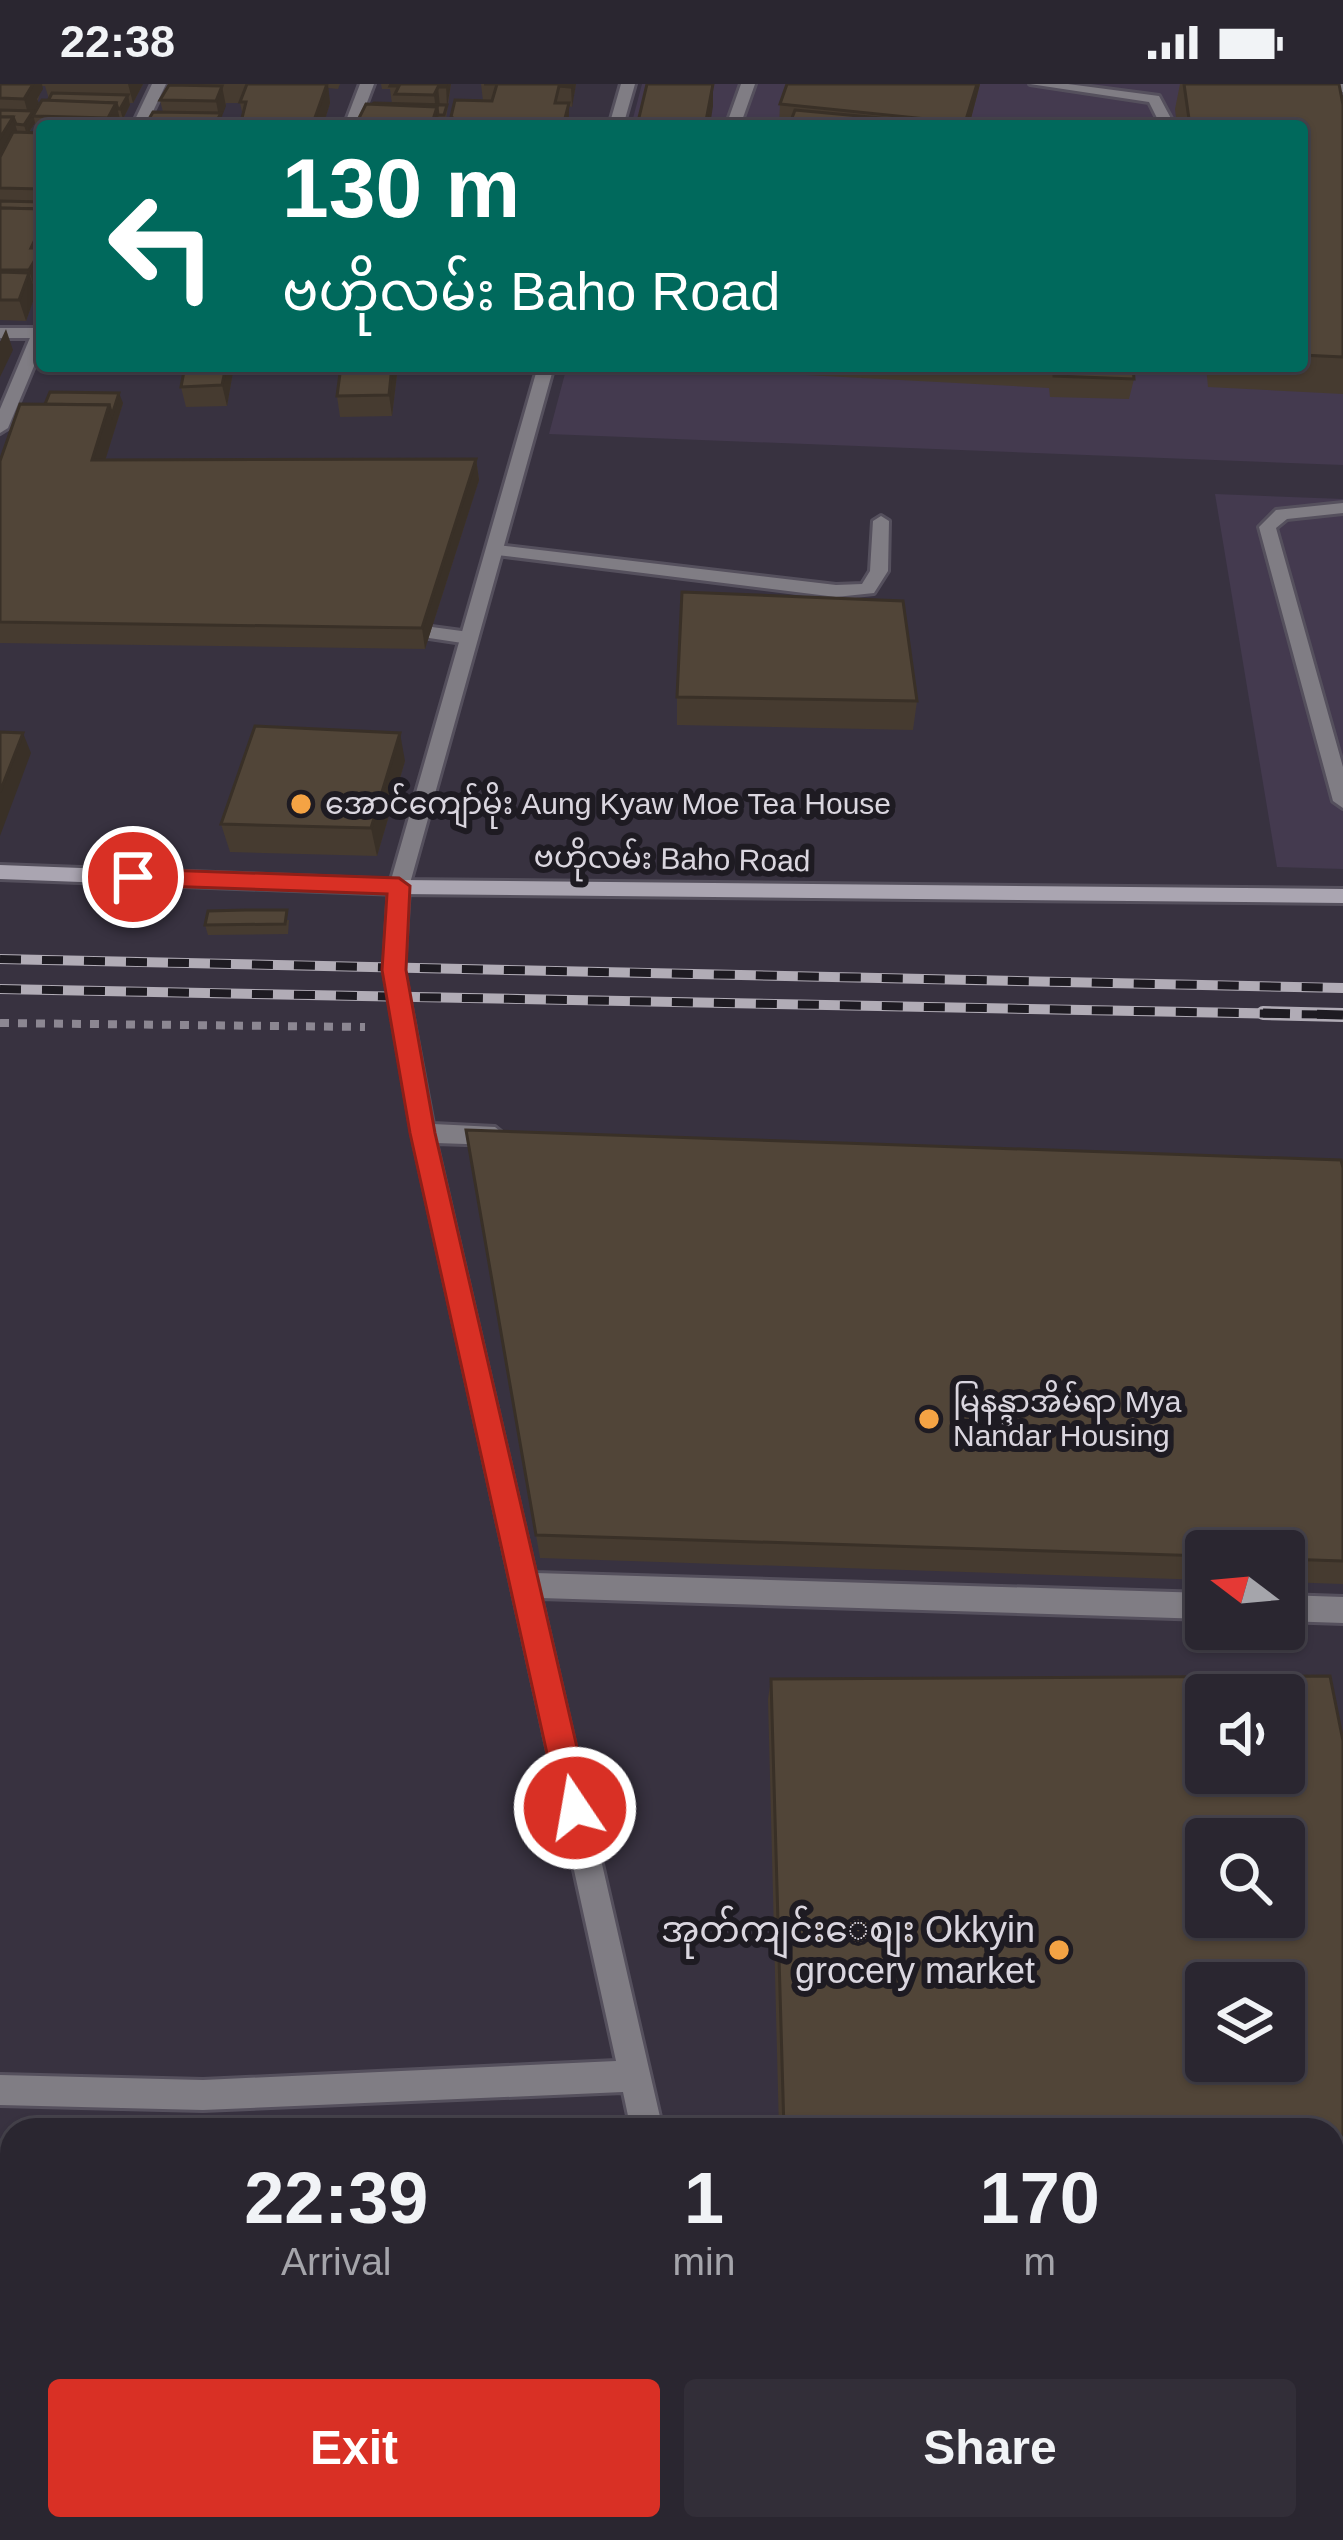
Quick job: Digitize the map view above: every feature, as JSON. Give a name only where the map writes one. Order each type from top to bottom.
[{"type":"main road","name":"ဗဟိုလမ်း Baho Road","points":[[0,872],[399,886],[1343,896]]},
{"type":"street","points":[[142,120],[159,84]]},
{"type":"street","points":[[353,120],[367,84]]},
{"type":"street","points":[[618,120],[628,84]]},
{"type":"street","points":[[735,120],[748,84]]},
{"type":"street","points":[[1037,84],[1154,99],[1165,120]]},
{"type":"street","points":[[1288,84],[1343,88]]},
{"type":"street","points":[[0,333],[36,331]]},
{"type":"street","points":[[0,428],[36,343]]},
{"type":"street","points":[[544,372],[399,886],[394,970],[422,1133],[644,2118]]},
{"type":"street","points":[[1343,508],[1313,507],[1282,514],[1267,527],[1343,801]]},
{"type":"street","points":[[497,550],[736,582],[868,589],[880,572],[881,521]]},
{"type":"street","points":[[374,626],[469,638]]},
{"type":"street","points":[[422,1133],[514,1137]]},
{"type":"street","points":[[525,1585],[810,1582],[1126,1592],[1185,1602]]},
{"type":"street","points":[[1305,1609],[1343,1610]]},
{"type":"street","points":[[0,2090],[203,2095],[635,2076]]},
{"type":"path","points":[[0,1023],[402,1027]]},
{"type":"shaded area","points":[[642,84],[1231,84],[1331,96],[1343,192],[1343,465],[549,434],[565,372],[1308,372],[1308,120],[633,120]]},
{"type":"shaded area","points":[[1215,494],[1343,499],[1343,869],[1277,867]]},
{"type":"building","points":[[0,84],[33,84],[24,99],[0,98]]},
{"type":"building","points":[[247,84],[327,84],[314,120],[242,120],[246,102],[240,102]]},
{"type":"building","points":[[391,84],[446,84],[434,95],[395,94],[399,86]]},
{"type":"building","points":[[497,84],[571,84],[559,86],[555,103],[569,103],[565,120],[451,117],[455,100],[492,101]]},
{"type":"building","points":[[647,84],[713,84],[706,120],[638,120]]},
{"type":"building","points":[[787,84],[977,84],[966,120],[780,104]]},
{"type":"building","points":[[1184,84],[1339,84],[1343,105],[1343,357],[1308,355],[1308,120],[1189,120]]},
{"type":"building","points":[[169,85],[222,86],[216,101],[160,100]]},
{"type":"building","points":[[52,93],[128,95],[118,109],[116,103],[48,101]]},
{"type":"building","points":[[42,100],[116,103],[108,118],[33,116]]},
{"type":"building","points":[[374,103],[447,105],[444,115],[438,115],[437,107]]},
{"type":"building","points":[[366,104],[437,107],[433,120],[358,120]]},
{"type":"building","points":[[0,110],[33,111],[24,125],[16,124],[13,117],[0,117]]},
{"type":"building","points":[[795,110],[902,120],[791,120]]},
{"type":"building","points":[[153,112],[221,113],[217,120],[148,120]]},
{"type":"building","points":[[0,117],[13,117],[0,138]]},
{"type":"building","points":[[13,132],[36,133],[36,189],[0,188],[0,157]]},
{"type":"building","points":[[0,201],[36,202],[36,209],[0,208]]},
{"type":"building","points":[[0,208],[36,209],[36,238],[31,248],[36,248],[36,258],[29,270],[0,270]]},
{"type":"building","points":[[0,272],[29,273],[19,300],[0,300]]},
{"type":"building","points":[[184,372],[225,372],[222,385],[181,387]]},
{"type":"building","points":[[340,372],[391,372],[389,395],[337,396]]},
{"type":"building","points":[[1054,372],[1133,372],[1134,379],[1054,376]]},
{"type":"building","points":[[50,392],[119,393],[112,415],[109,405],[45,404]]},
{"type":"building","points":[[20,404],[109,405],[92,460],[476,459],[422,628],[0,622],[0,461]]},
{"type":"building","points":[[682,592],[903,601],[917,701],[677,697]]},
{"type":"building","points":[[255,726],[400,733],[371,828],[221,824]]},
{"type":"building","points":[[0,732],[23,733],[0,792]]},
{"type":"building","points":[[287,910],[285,924],[205,925],[208,911]]},
{"type":"building","name":"မြနန္ဒာအိမ်ရာ Mya Nandar Housing","points":[[466,1130],[1341,1160],[1343,1561],[1305,1560],[1305,1530],[1185,1530],[1185,1555],[536,1535]]},
{"type":"building","name":"အုတ်ကျင်းေစျး Okkyin grocery market","points":[[1305,1676],[1330,1676],[1343,1741],[1343,2118],[784,2118],[771,1679],[1185,1677],[1185,1794],[1305,1794]]},
{"type":"railway","points":[[0,959],[1343,988]]},
{"type":"railway","points":[[0,989],[1343,1015],[1263,1013]]},
{"type":"place","name":"အောင်ကျော်မိုး Aung Kyaw Moe Tea House","points":[[301,804]]},
{"type":"place","name":"မြနန္ဒာအိမ်ရာ Mya Nandar Housing","points":[[929,1419]]},
{"type":"place","name":"အုတ်ကျင်းေစျး Okkyin grocery market","points":[[1059,1950]]},
{"type":"route","points":[[133,877],[399,886],[394,970],[422,1133],[575,1808]]}]
